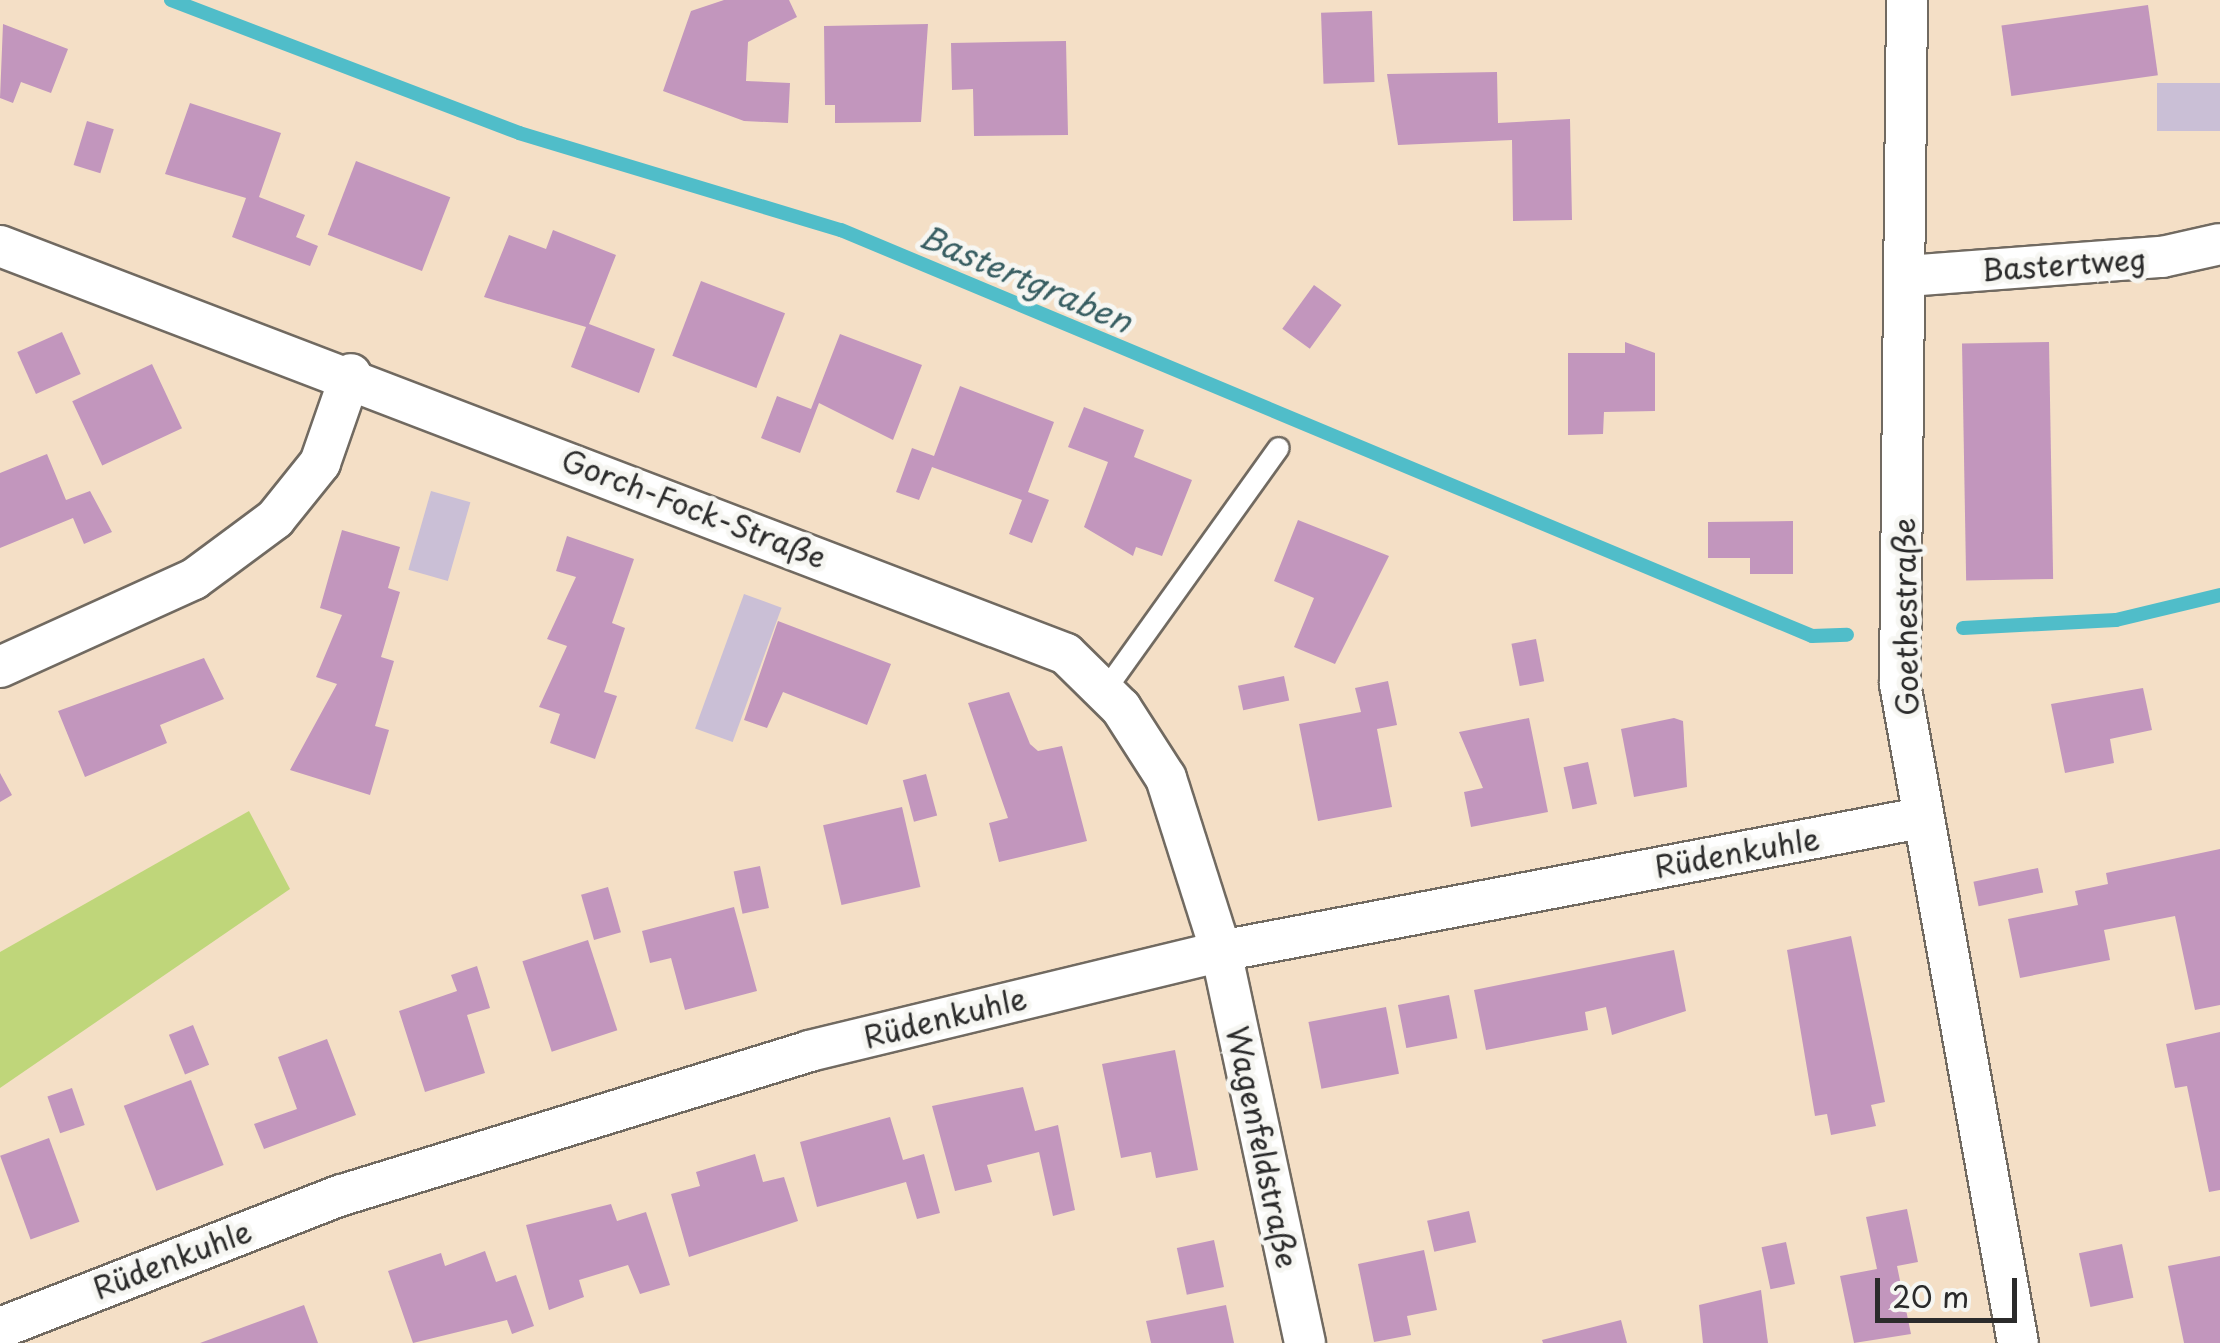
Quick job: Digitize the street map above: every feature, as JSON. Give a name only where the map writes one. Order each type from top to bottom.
[{"type":"street","name":"Goethestraße","points":[[1907,0],[1900,684],[1920,818],[2018,1343]]},
{"type":"street","name":"Bastertweg","points":[[1907,276],[2162,258],[2220,244]]},
{"type":"street","name":"Gorch-Fock-Straße","points":[[0,246],[351,374],[1066,654],[1104,692],[1166,778],[1222,950]]},
{"type":"street","points":[[0,667],[194,579],[275,519],[320,463],[351,374]]},
{"type":"street","name":"Rüdenkuhle","points":[[0,1328],[52,1327],[204,1245],[581,1117],[1222,950],[1920,818]]},
{"type":"street","name":"Wagenfeldstraße","points":[[1222,950],[1305,1343]]},
{"type":"lane","points":[[1104,692],[1278,448]]},
{"type":"shaded area","points":[[2157,83],[2220,83],[2220,131],[2157,131]]},
{"type":"shaded area","points":[[431,491],[470,502],[448,581],[408,570]]},
{"type":"shaded area","points":[[744,594],[782,608],[733,742],[695,728]]},
{"type":"green space","points":[[249,811],[290,889],[0,1088],[0,952]]},
{"type":"building","points":[[724,0],[789,0],[797,17],[748,42],[746,81],[790,83],[788,123],[744,121],[663,91],[691,11]]},
{"type":"building","points":[[2148,5],[2158,75],[2011,96],[2001,26]]},
{"type":"building","points":[[1372,11],[1374,82],[1324,84],[1321,13]]},
{"type":"building","points":[[3,24],[68,49],[51,93],[21,82],[13,103],[0,98]]},
{"type":"building","points":[[928,24],[921,122],[835,123],[835,105],[825,105],[824,26]]},
{"type":"building","points":[[1066,41],[1068,135],[974,136],[973,89],[952,90],[951,43]]},
{"type":"building","points":[[1497,72],[1498,123],[1570,119],[1572,220],[1513,221],[1512,140],[1398,145],[1387,74]]},
{"type":"building","points":[[190,103],[281,133],[259,197],[305,215],[296,237],[318,246],[310,266],[232,237],[246,198],[165,174]]},
{"type":"building","points":[[87,121],[114,129],[100,173],[74,165]]},
{"type":"building","points":[[356,161],[450,197],[422,271],[328,235]]},
{"type":"building","points":[[553,230],[616,255],[589,324],[655,349],[639,393],[571,367],[586,327],[484,297],[509,235],[546,249]]},
{"type":"building","points":[[701,281],[785,313],[756,388],[672,356]]},
{"type":"building","points":[[1314,285],[1342,305],[1310,349],[1282,329]]},
{"type":"building","points":[[62,332],[81,374],[36,394],[17,352]]},
{"type":"building","points":[[840,334],[922,365],[893,440],[819,403],[800,453],[761,438],[777,396],[811,409]]},
{"type":"building","points":[[1625,342],[1655,353],[1655,411],[1604,412],[1603,434],[1568,435],[1568,353],[1625,353]]},
{"type":"building","points":[[2049,342],[2053,579],[1966,580],[1962,344]]},
{"type":"building","points":[[152,364],[182,428],[102,466],[72,401]]},
{"type":"building","points":[[960,386],[1054,422],[1028,492],[1049,500],[1032,543],[1009,534],[1022,500],[932,467],[919,500],[896,492],[912,448],[934,456]]},
{"type":"building","points":[[1084,407],[1144,430],[1134,457],[1192,480],[1162,556],[1136,547],[1133,556],[1084,527],[1108,462],[1068,447]]},
{"type":"building","points":[[47,454],[66,500],[90,491],[112,532],[84,544],[73,518],[0,548],[0,473]]},
{"type":"building","points":[[1298,520],[1389,556],[1335,664],[1294,647],[1314,598],[1274,581]]},
{"type":"building","points":[[1793,521],[1793,574],[1750,574],[1750,558],[1708,558],[1708,522]]},
{"type":"building","points":[[342,530],[400,547],[388,588],[400,592],[381,657],[394,661],[375,726],[389,730],[370,795],[290,770],[337,684],[316,677],[342,615],[320,608]]},
{"type":"building","points":[[567,536],[634,559],[612,623],[625,628],[604,692],[617,696],[595,759],[550,743],[560,714],[539,707],[567,646],[547,639],[576,577],[556,571]]},
{"type":"building","points":[[778,621],[891,664],[867,725],[783,692],[767,728],[744,720]]},
{"type":"building","points":[[1536,639],[1544,681],[1520,686],[1511,644]]},
{"type":"building","points":[[204,658],[224,699],[160,725],[167,743],[85,777],[58,711]]},
{"type":"building","points":[[1284,676],[1289,700],[1243,710],[1238,686]]},
{"type":"building","points":[[1388,681],[1397,725],[1377,729],[1392,807],[1318,821],[1299,724],[1361,712],[1355,688]]},
{"type":"building","points":[[2143,688],[2152,730],[2110,739],[2114,763],[2065,773],[2051,704]]},
{"type":"building","points":[[1009,692],[1030,744],[1038,751],[1062,746],[1087,841],[999,862],[989,823],[1008,818],[968,703]]},
{"type":"building","points":[[1529,718],[1548,812],[1471,827],[1464,792],[1483,788],[1459,732]]},
{"type":"building","points":[[1674,718],[1683,721],[1687,787],[1634,797],[1621,729]]},
{"type":"building","points":[[1588,762],[1597,804],[1572,809],[1564,767]]},
{"type":"building","points":[[0,773],[12,795],[0,802]]},
{"type":"building","points":[[926,774],[937,816],[914,822],[903,780]]},
{"type":"building","points":[[902,807],[920,887],[842,905],[823,825]]},
{"type":"building","points":[[2220,849],[2220,1005],[2195,1010],[2175,916],[2104,930],[2110,960],[2020,978],[2008,919],[2078,905],[2075,891],[2108,884],[2106,873]]},
{"type":"building","points":[[760,866],[769,908],[743,914],[734,872]]},
{"type":"building","points":[[2038,868],[2043,892],[1979,906],[1973,882]]},
{"type":"building","points":[[608,887],[621,932],[594,940],[581,895]]},
{"type":"building","points":[[734,907],[757,991],[685,1010],[671,958],[650,963],[642,931]]},
{"type":"building","points":[[1851,936],[1885,1102],[1871,1105],[1876,1126],[1831,1135],[1827,1114],[1815,1116],[1787,950]]},
{"type":"building","points":[[588,940],[617,1030],[552,1052],[522,961]]},
{"type":"building","points":[[1674,950],[1686,1011],[1612,1035],[1606,1007],[1585,1012],[1588,1030],[1486,1050],[1474,990]]},
{"type":"building","points":[[477,966],[490,1008],[467,1015],[485,1073],[425,1092],[399,1011],[457,991],[451,975]]},
{"type":"building","points":[[1449,995],[1457,1038],[1406,1048],[1398,1005]]},
{"type":"building","points":[[1386,1007],[1399,1074],[1321,1089],[1308,1022]]},
{"type":"building","points":[[193,1025],[209,1065],[185,1075],[169,1035]]},
{"type":"building","points":[[2220,1032],[2220,1190],[2209,1192],[2187,1086],[2175,1088],[2166,1044]]},
{"type":"building","points":[[327,1039],[356,1115],[264,1149],[254,1124],[297,1109],[278,1057]]},
{"type":"building","points":[[1175,1050],[1198,1170],[1156,1178],[1151,1152],[1121,1158],[1102,1064]]},
{"type":"building","points":[[191,1080],[224,1165],[156,1191],[124,1106]]},
{"type":"building","points":[[1023,1087],[1035,1131],[1058,1125],[1075,1210],[1053,1216],[1039,1152],[987,1165],[992,1182],[955,1191],[932,1106]]},
{"type":"building","points":[[72,1088],[85,1125],[60,1133],[47,1096]]},
{"type":"building","points":[[890,1117],[903,1160],[924,1154],[940,1213],[917,1219],[906,1182],[817,1207],[800,1142]]},
{"type":"building","points":[[49,1138],[79,1222],[31,1239],[0,1156]]},
{"type":"building","points":[[755,1154],[763,1182],[784,1177],[798,1221],[689,1257],[671,1194],[700,1186],[696,1172]]},
{"type":"building","points":[[611,1204],[617,1221],[646,1212],[670,1285],[640,1294],[628,1265],[579,1280],[584,1297],[549,1310],[526,1225]]},
{"type":"building","points":[[1907,1209],[1918,1262],[1897,1266],[1911,1334],[1854,1343],[1840,1276],[1877,1269],[1866,1217]]},
{"type":"building","points":[[1469,1211],[1476,1242],[1434,1252],[1427,1221]]},
{"type":"building","points":[[1214,1240],[1224,1287],[1187,1295],[1177,1248]]},
{"type":"building","points":[[1786,1242],[1795,1284],[1770,1289],[1762,1247]]},
{"type":"building","points":[[2122,1244],[2133,1298],[2090,1307],[2079,1253]]},
{"type":"building","points":[[1424,1250],[1437,1310],[1407,1316],[1411,1335],[1374,1342],[1358,1264]]},
{"type":"building","points":[[485,1251],[496,1282],[516,1275],[534,1326],[512,1334],[507,1320],[413,1343],[388,1271],[441,1253],[445,1266]]},
{"type":"building","points":[[2220,1256],[2220,1343],[2184,1343],[2168,1266]]},
{"type":"building","points":[[1761,1290],[1768,1343],[1703,1343],[1699,1305]]},
{"type":"building","points":[[304,1305],[318,1343],[200,1343]]},
{"type":"building","points":[[1226,1305],[1234,1343],[1151,1343],[1146,1321]]},
{"type":"building","points":[[1621,1320],[1627,1343],[1542,1340]]},
{"type":"waterway","name":"Bastertgraben","points":[[171,0],[519,133],[841,230],[1812,636],[1847,635]]},
{"type":"waterway","name":"Bastertgraben","points":[[1963,628],[2116,620],[2220,595]]}]
